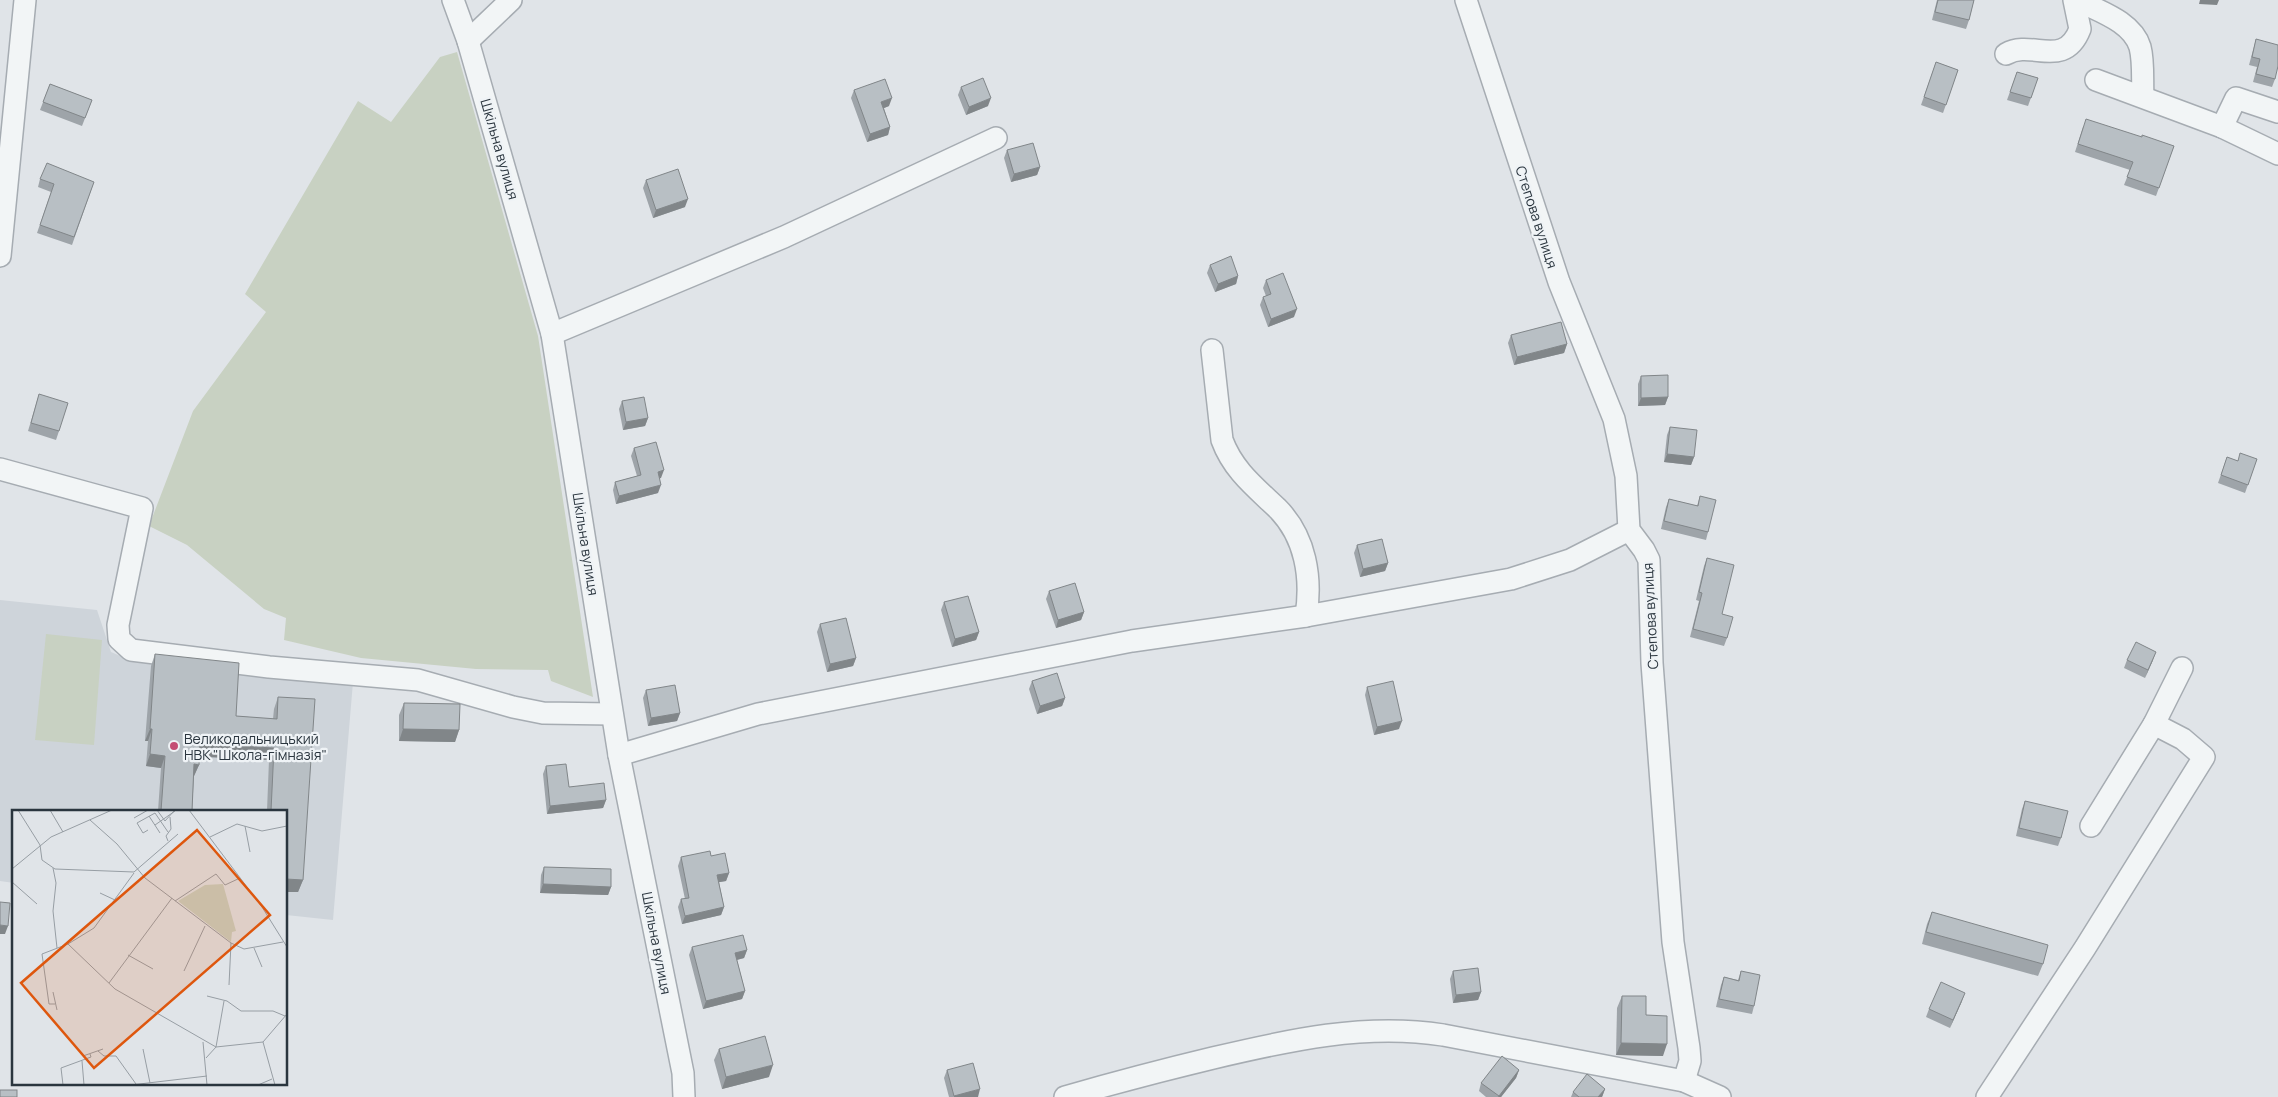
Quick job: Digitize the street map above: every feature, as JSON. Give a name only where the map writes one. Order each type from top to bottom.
[{"type":"street","points":[[0,256],[25,0]]},
{"type":"street","name":"Шкільна вулиця","points":[[453,0],[468,41],[552,334],[619,755],[683,1073],[684,1097]]},
{"type":"street","points":[[468,41],[511,0]]},
{"type":"street","name":"Степова вулиця","points":[[1466,0],[1559,282],[1614,419],[1626,476],[1629,530],[1649,560],[1652,663],[1673,942],[1690,1061],[1684,1081]]},
{"type":"street","points":[[2006,54],[2015,49],[2049,53],[2062,50],[2071,45],[2080,29],[2075,0]]},
{"type":"street","points":[[2075,0],[2122,23],[2134,34],[2140,48],[2143,97]]},
{"type":"street","points":[[2096,80],[2222,127],[2278,154]]},
{"type":"street","points":[[2222,127],[2236,98],[2278,112]]},
{"type":"street","points":[[552,334],[784,237],[996,138]]},
{"type":"street","points":[[1212,350],[1222,440],[1227,454],[1246,480],[1279,510],[1299,540],[1308,577],[1309,593],[1306,616]]},
{"type":"street","points":[[0,470],[142,508],[118,626],[119,640],[132,650],[269,666],[418,680],[513,707],[536,711],[612,714]]},
{"type":"street","points":[[619,755],[758,714],[1132,641],[1306,616],[1511,579],[1570,560],[1629,530]]},
{"type":"street","points":[[2091,826],[2154,724],[2182,668]]},
{"type":"street","points":[[1987,1097],[2086,948],[2204,757],[2183,739],[2154,724]]},
{"type":"street","points":[[1065,1097],[1257,1048],[1327,1035],[1384,1030],[1415,1031],[1443,1035],[1684,1081],[1720,1097]]},
{"type":"shaded area","name":"Великодальницький НВК \"Школа-гімназія\"","points":[[0,600],[97,610],[111,652],[125,658],[353,682],[333,920],[288,915],[288,810],[12,810],[12,883],[0,881]]},
{"type":"green space","points":[[457,52],[538,336],[593,697],[551,681],[548,670],[476,669],[361,658],[284,640],[286,618],[264,609],[187,545],[149,526],[193,411],[266,312],[245,294],[358,101],[391,122],[440,57]]},
{"type":"green space","points":[[46,634],[102,640],[94,745],[35,740]]},
{"type":"building","points":[[1938,0],[1974,0],[1969,20],[1935,12]]},
{"type":"building","points":[[2256,39],[2278,45],[2278,66],[2275,79],[2256,74],[2260,59],[2252,57]]},
{"type":"building","points":[[1936,62],[1958,70],[1946,105],[1924,97]]},
{"type":"building","points":[[2017,72],[2038,78],[2031,98],[2010,92]]},
{"type":"building","points":[[983,78],[991,98],[969,107],[961,87]]},
{"type":"building","points":[[885,79],[892,98],[881,102],[890,127],[870,134],[854,90]]},
{"type":"building","points":[[50,84],[92,100],[85,118],[43,102]]},
{"type":"building","points":[[2086,119],[2174,146],[2159,188],[2127,177],[2133,162],[2078,144]]},
{"type":"building","points":[[1033,143],[1040,167],[1014,174],[1007,150]]},
{"type":"building","points":[[47,163],[94,182],[74,237],[40,225],[54,184],[40,179]]},
{"type":"building","points":[[678,169],[688,199],[656,210],[646,180]]},
{"type":"building","points":[[1231,256],[1238,276],[1218,284],[1210,265]]},
{"type":"building","points":[[1283,273],[1297,309],[1271,319],[1263,297],[1271,294],[1266,280]]},
{"type":"building","points":[[1561,322],[1567,344],[1517,357],[1511,335]]},
{"type":"building","points":[[1668,375],[1668,397],[1641,398],[1641,376]]},
{"type":"building","points":[[39,394],[68,403],[59,431],[31,423]]},
{"type":"building","points":[[644,397],[648,418],[626,422],[622,401]]},
{"type":"building","points":[[1670,427],[1697,430],[1694,457],[1667,454]]},
{"type":"building","points":[[656,442],[664,470],[658,472],[661,485],[619,496],[615,482],[641,475],[634,448]]},
{"type":"building","points":[[2240,453],[2257,459],[2248,485],[2221,475],[2227,457],[2238,461]]},
{"type":"building","points":[[1700,496],[1716,500],[1708,532],[1664,521],[1669,499],[1698,506]]},
{"type":"building","points":[[1382,539],[1388,563],[1363,569],[1357,545]]},
{"type":"building","points":[[1707,558],[1734,565],[1722,614],[1733,617],[1727,638],[1693,629],[1702,593],[1699,592]]},
{"type":"building","points":[[1075,583],[1084,612],[1058,620],[1049,591]]},
{"type":"building","points":[[968,596],[979,632],[955,639],[944,602]]},
{"type":"building","points":[[846,618],[856,658],[830,664],[820,624]]},
{"type":"building","points":[[2136,642],[2156,652],[2148,670],[2127,660]]},
{"type":"building","points":[[155,654],[239,663],[236,716],[277,719],[278,697],[315,699],[303,880],[288,879],[288,810],[271,810],[274,748],[200,744],[199,765],[194,764],[192,810],[161,810],[165,756],[150,754],[152,729],[150,729]]},
{"type":"building","points":[[1057,673],[1065,698],[1040,706],[1032,681]]},
{"type":"building","points":[[1393,681],[1402,721],[1377,727],[1367,687]]},
{"type":"building","points":[[675,685],[680,713],[651,718],[646,690]]},
{"type":"building","points":[[404,703],[460,704],[459,730],[403,729]]},
{"type":"building","points":[[566,764],[569,787],[604,783],[606,800],[550,806],[546,766]]},
{"type":"building","points":[[2025,801],[2068,811],[2061,838],[2019,828]]},
{"type":"building","points":[[710,851],[711,856],[725,853],[729,873],[717,875],[724,907],[685,916],[681,899],[689,898],[681,857]]},
{"type":"building","points":[[544,867],[611,869],[611,887],[543,884]]},
{"type":"building","points":[[0,902],[10,903],[8,926],[0,925]]},
{"type":"building","points":[[1932,912],[2048,945],[2043,964],[1926,932]]},
{"type":"building","points":[[743,935],[747,950],[735,953],[745,991],[706,1001],[692,947]]},
{"type":"building","points":[[1478,968],[1481,992],[1456,995],[1453,971]]},
{"type":"building","points":[[1741,971],[1760,975],[1754,1006],[1719,999],[1724,977],[1739,981]]},
{"type":"building","points":[[1941,982],[1965,993],[1953,1020],[1929,1009]]},
{"type":"building","points":[[1622,996],[1646,996],[1646,1015],[1667,1016],[1667,1044],[1621,1043]]},
{"type":"building","points":[[765,1036],[773,1065],[726,1077],[719,1049]]},
{"type":"building","points":[[1502,1056],[1519,1070],[1499,1096],[1481,1083]]},
{"type":"building","points":[[973,1063],[980,1089],[954,1096],[947,1070]]},
{"type":"building","points":[[1587,1074],[1605,1089],[1598,1097],[1579,1097],[1573,1092]]},
{"type":"building","points":[[0,1090],[17,1090],[17,1097],[0,1097]]},
{"type":"place","name":"Великодальницький НВК \"Школа-гімназія\"","points":[[174,746]]}]
